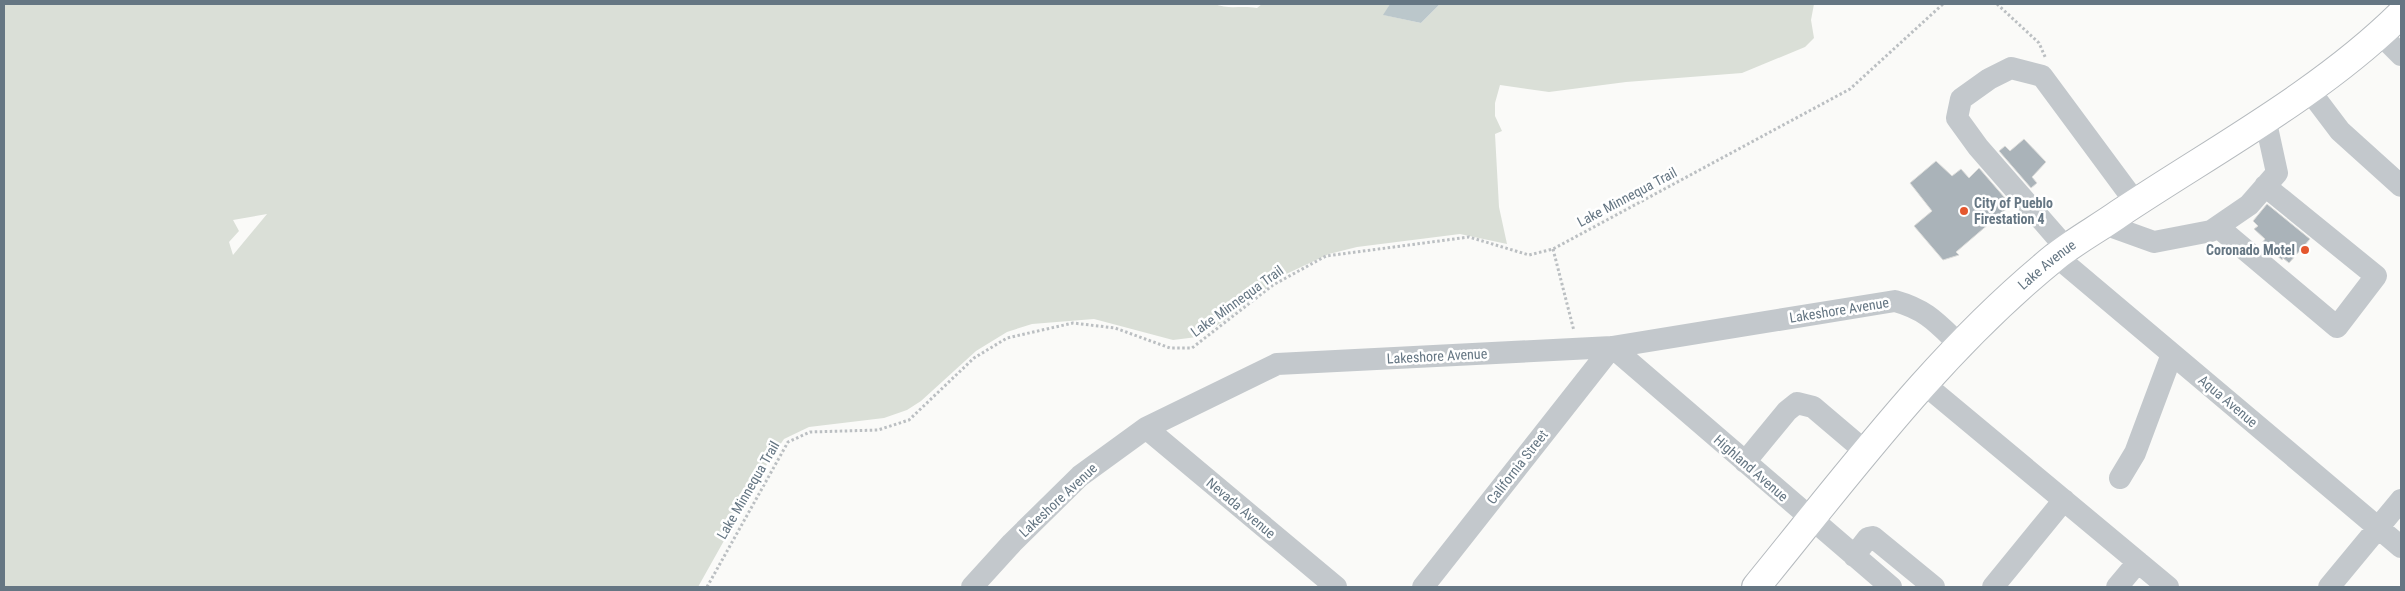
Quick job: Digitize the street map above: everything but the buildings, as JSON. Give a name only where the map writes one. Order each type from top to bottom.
[{"type":"main road","name":"Lake Avenue","points":[[1756,587],[1923,382],[1960,345],[2061,252],[2309,90],[2380,34],[2401,14]]},
{"type":"street","points":[[2380,34],[2401,56]]},
{"type":"street","name":"Aqua Avenue","points":[[2042,76],[2011,68],[1989,79],[1961,99],[1957,118],[1978,148],[2061,252],[2172,354],[2401,547]]},
{"type":"street","points":[[2042,76],[2136,203]]},
{"type":"street","points":[[2309,90],[2340,131],[2401,186]]},
{"type":"street","points":[[2104,224],[2154,242],[2211,231],[2218,227],[2249,205],[2277,173],[2265,118]]},
{"type":"street","points":[[2218,227],[2337,327],[2376,276],[2265,186]]},
{"type":"street","name":"Lakeshore Avenue","points":[[972,587],[1012,542],[1080,476],[1146,428],[1278,364],[1612,347],[1895,301],[1916,307],[1935,321],[1960,345]]},
{"type":"street","name":"Highland Avenue","points":[[1612,347],[1891,587]]},
{"type":"street","name":"California Street","points":[[1423,587],[1612,347]]},
{"type":"street","points":[[2120,478],[2135,453],[2172,354]]},
{"type":"street","points":[[1923,382],[2168,587]]},
{"type":"street","points":[[1745,462],[1787,411],[1797,403],[1812,407],[1866,452]]},
{"type":"street","name":"Nevada Avenue","points":[[1146,428],[1336,587]]},
{"type":"street","points":[[1993,587],[2064,500]]},
{"type":"street","points":[[2329,587],[2401,500]]},
{"type":"street","points":[[1854,556],[1868,538],[1873,537],[1934,587]]},
{"type":"street","points":[[2117,587],[2138,562]]},
{"type":"path","name":"Lake Minnequa Trail","points":[[707,587],[788,442],[810,432],[878,430],[909,420],[974,358],[1007,338],[1073,323],[1115,328],[1170,348],[1192,348],[1273,285],[1326,256],[1469,237],[1529,255],[1553,249],[1850,89],[1943,4]]},
{"type":"path","points":[[1997,4],[2038,43],[2046,57],[2042,76]]},
{"type":"path","points":[[1553,249],[1578,349]]},
{"type":"shaded area","points":[[4,4],[1214,4],[1225,7],[1257,8],[1262,4],[1390,4],[1384,15],[1421,23],[1440,4],[1814,4],[1811,20],[1814,38],[1805,47],[1742,73],[1626,82],[1549,92],[1500,85],[1495,103],[1495,116],[1502,131],[1495,134],[1499,207],[1507,244],[1460,234],[1357,247],[1329,254],[1284,275],[1219,324],[1197,337],[1173,340],[1094,319],[1032,324],[1007,332],[976,351],[921,401],[907,410],[884,418],[809,427],[784,439],[767,464],[698,587],[4,587]],"holes":[[[267,214],[233,255],[229,242],[239,231],[233,220]]]},
{"type":"shaded area","points":[[1390,4],[1440,4],[1421,23],[1383,15]]},
{"type":"place","name":"City of Pueblo Firestation 4","points":[[1964,211]]},
{"type":"place","name":"Coronado Motel","points":[[2305,250]]}]
